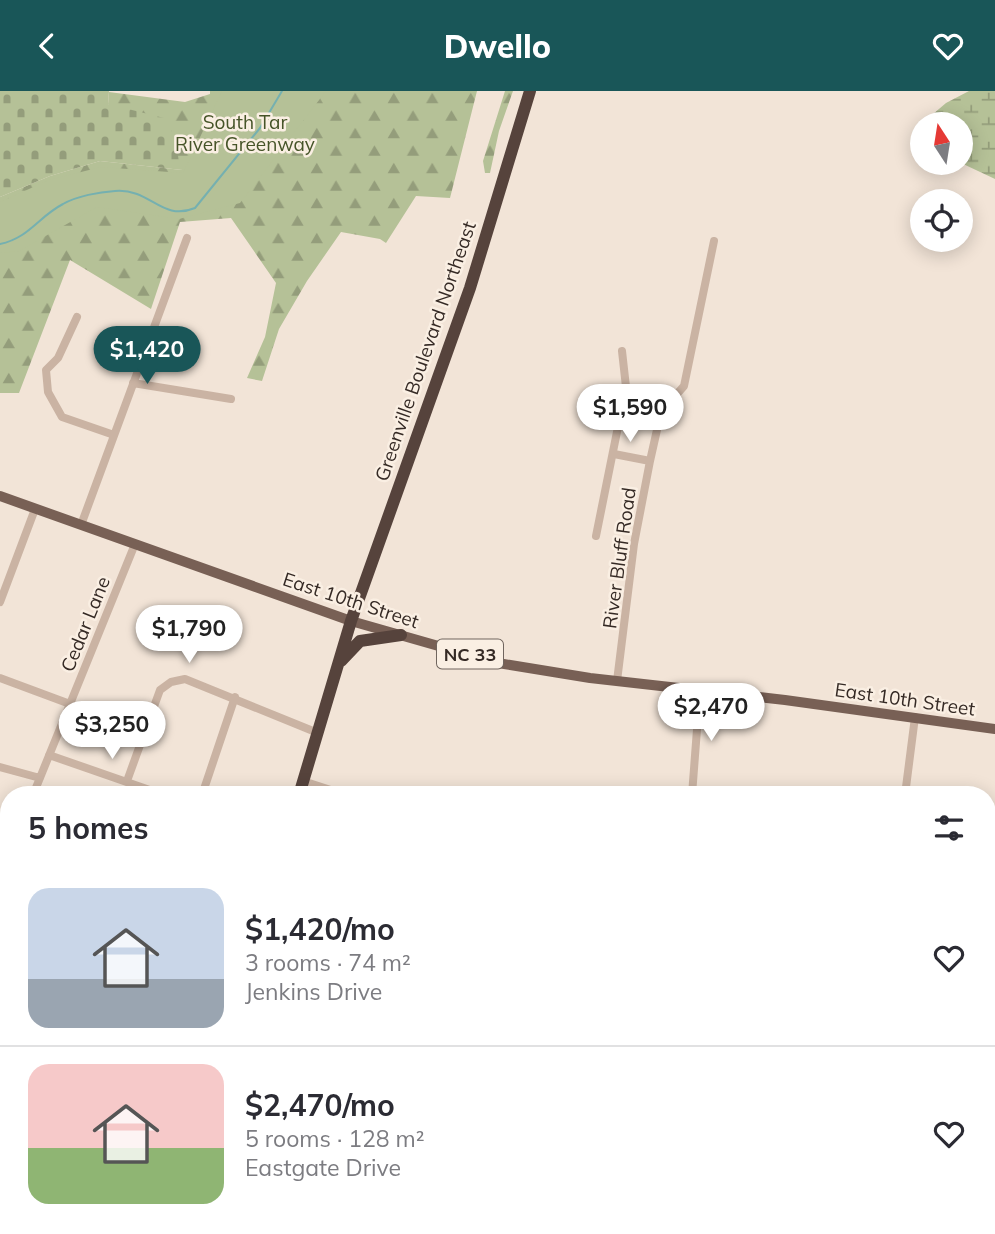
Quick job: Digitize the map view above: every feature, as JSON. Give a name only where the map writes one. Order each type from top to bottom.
[{"type":"highway","name":"Greenville Boulevard Northeast","points":[[302,786],[351,621],[443,370],[530,91]]},
{"type":"highway","points":[[338,663],[360,641],[401,635]]},
{"type":"main road","name":"East 10th Street","points":[[0,496],[351,621],[498,663],[617,681],[995,729]]},
{"type":"street","points":[[81,525],[187,237]]},
{"type":"street","name":"River Bluff Road","points":[[617,681],[634,544],[650,461],[661,412],[684,386],[714,241]]},
{"type":"street","points":[[77,317],[58,358],[46,370],[48,392],[62,417],[114,435]]},
{"type":"street","points":[[596,536],[626,387],[622,351]]},
{"type":"street","points":[[133,383],[231,399]]},
{"type":"street","points":[[614,454],[650,461]]},
{"type":"street","points":[[1,597],[35,509]]},
{"type":"street","name":"Cedar Lane","points":[[37,786],[135,544]]},
{"type":"street","points":[[0,678],[70,704]]},
{"type":"street","points":[[127,781],[160,690],[171,682],[185,679],[235,697],[318,733]]},
{"type":"street","points":[[693,786],[700,690]]},
{"type":"street","points":[[205,786],[235,697]]},
{"type":"street","points":[[906,786],[915,717]]},
{"type":"street","points":[[50,755],[140,786]]},
{"type":"street","points":[[0,768],[40,778]]},
{"type":"street","points":[[303,781],[318,786]]},
{"type":"green space","points":[[0,91],[109,91],[108,104],[168,119],[182,170],[100,161],[50,176],[0,197]]},
{"type":"green space","points":[[210,91],[477,91],[450,198],[416,196],[386,243],[380,239],[341,232],[307,281],[279,329],[262,381],[247,378],[265,337],[276,283],[231,218],[180,222],[151,309],[70,260],[19,393],[0,393],[0,197],[50,176],[100,161],[182,170],[108,104],[109,92],[185,102],[210,94]]},
{"type":"green space","name":"South Tar River Greenway","points":[[222,91],[326,91],[240,203],[179,219],[97,207],[19,251],[0,253],[0,202],[49,180],[101,167],[183,173]]},
{"type":"green space","points":[[505,91],[513,91],[499,131],[490,173],[485,173],[483,161]]},
{"type":"green space","points":[[969,91],[995,91],[995,179],[973,169],[973,112],[935,112]]},
{"type":"waterway","points":[[0,244],[19,237],[63,204],[95,193],[127,191],[173,211],[195,208],[260,128],[282,91]]}]
